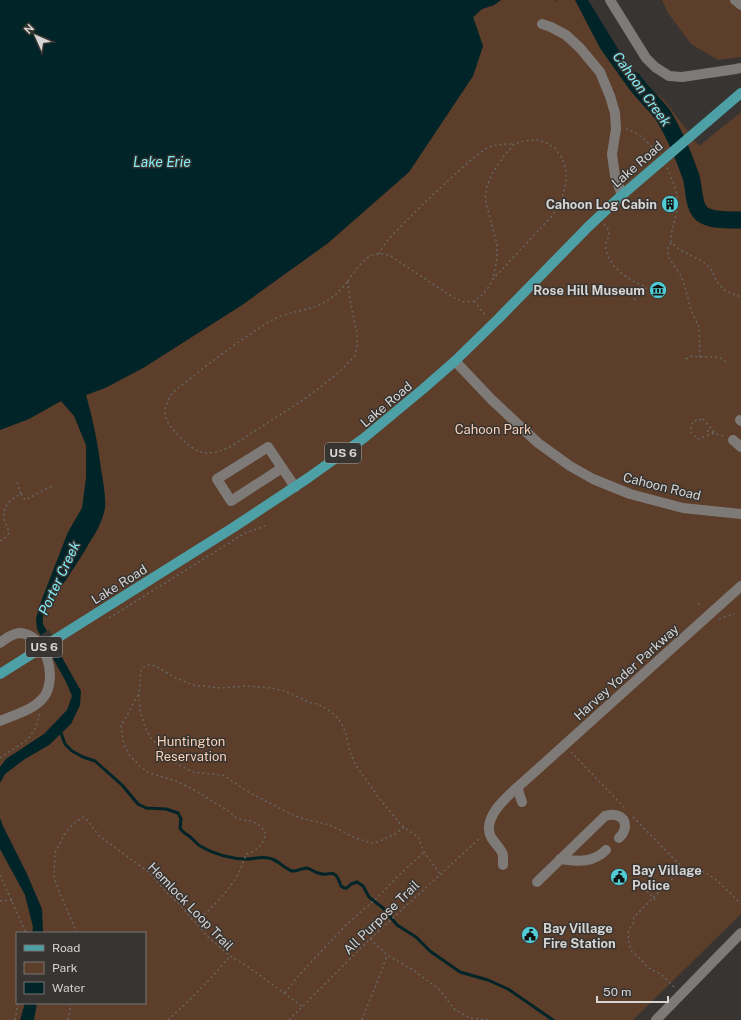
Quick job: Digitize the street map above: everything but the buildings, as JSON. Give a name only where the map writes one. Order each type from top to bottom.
[{"type":"main road","name":"Lake Road","points":[[4,672],[234,527],[295,487],[364,438],[455,361],[622,194],[741,93]]},
{"type":"street","points":[[610,0],[646,58],[655,67],[669,76],[682,77],[741,68]]},
{"type":"street","points":[[735,0],[741,5]]},
{"type":"street","points":[[542,24],[551,26],[566,35],[580,48],[600,72],[615,113],[616,129],[612,154],[616,176],[622,194]]},
{"type":"street","name":"Cahoon Road","points":[[455,361],[491,399],[538,444],[570,466],[593,479],[630,494],[677,506],[741,514]]},
{"type":"street","points":[[282,468],[231,501],[216,479],[268,447],[295,487]]},
{"type":"street","name":"Harvey Yoder Parkway","points":[[489,830],[489,825],[497,807],[741,586]]},
{"type":"street","points":[[0,643],[7,637],[20,633],[33,638],[39,643],[46,654],[51,676],[48,692],[38,703],[0,721]]},
{"type":"street","points":[[519,786],[518,790],[522,802]]},
{"type":"street","points":[[537,882],[605,816],[615,814],[623,821],[625,826],[624,832],[619,838]]},
{"type":"street","points":[[489,830],[491,837],[501,851],[503,856],[503,865]]},
{"type":"street","points":[[560,859],[584,861],[597,858],[606,850]]},
{"type":"street","points":[[660,1018],[741,934]]},
{"type":"path","points":[[616,129],[633,131],[640,135],[653,148],[660,158]]},
{"type":"path","points":[[348,281],[357,334],[357,346],[355,356],[338,373],[303,400],[230,447],[209,453],[200,452],[181,438],[166,418],[165,410],[172,394],[262,326],[288,313],[321,304],[329,299],[341,289],[363,262],[371,256],[378,254],[389,256],[463,302],[474,301],[482,295],[493,279],[552,216],[562,200],[566,182],[566,168],[562,158],[555,148],[545,142],[536,140],[493,146],[484,150],[426,201],[393,234],[378,254]]},
{"type":"path","points":[[493,279],[497,258],[497,244],[485,199],[487,186],[493,172],[514,144]]},
{"type":"path","points":[[667,168],[675,188],[678,203],[668,253],[669,258],[680,274],[684,283],[699,328],[700,357]]},
{"type":"path","points":[[604,224],[610,232],[606,249],[611,262],[626,276],[646,288],[633,301]]},
{"type":"path","points":[[671,242],[680,250],[702,261],[711,269],[717,282],[724,290],[741,297]]},
{"type":"path","points":[[474,301],[485,314]]},
{"type":"path","points":[[686,359],[692,356],[719,357],[726,363]]},
{"type":"path","points":[[703,419],[715,433],[697,439],[690,431],[693,421],[703,419]]},
{"type":"path","points":[[707,431],[737,443]]},
{"type":"path","points":[[16,479],[21,494],[25,500],[52,486]]},
{"type":"path","points":[[0,542],[9,533],[4,517],[5,508],[10,501],[21,494]]},
{"type":"path","points":[[106,620],[245,533],[268,525]]},
{"type":"path","points":[[404,828],[378,842],[371,843],[353,837],[330,825],[300,818],[250,793],[223,775],[193,772],[173,761],[152,738],[145,727],[140,711],[139,694],[141,670],[145,666],[155,666],[176,678],[193,685],[221,688],[246,686],[285,691],[327,709],[337,717],[343,726],[355,764],[401,825],[418,838],[424,852],[440,874]]},
{"type":"path","points":[[139,694],[121,726],[124,745],[130,756],[140,766],[149,772],[176,781],[209,799],[230,812],[235,817],[242,820],[252,821],[259,825],[264,830],[266,835],[257,850],[246,854],[239,874],[229,888],[196,923]]},
{"type":"path","points":[[0,758],[27,740],[36,729],[39,710]]},
{"type":"path","name":"Hemlock Loop Trail","points":[[77,932],[54,877],[54,865],[55,853],[64,835],[73,824],[83,817],[88,821],[99,836],[150,873],[165,892],[181,906],[207,936],[230,956],[208,981],[168,1020]]},
{"type":"path","name":"All Purpose Trail","points":[[289,1020],[395,915],[489,830]]},
{"type":"path","points":[[285,993],[326,945],[424,852]]},
{"type":"path","points":[[674,987],[662,975],[647,967],[642,960],[632,952],[629,944],[628,933],[633,924],[634,917],[678,873],[686,869],[701,871],[718,880],[741,904]]},
{"type":"path","points":[[0,875],[26,932]]},
{"type":"path","points":[[647,891],[657,902]]},
{"type":"path","points":[[0,901],[12,900]]},
{"type":"path","points":[[370,939],[387,954],[413,970],[439,989],[455,1010],[470,1018],[488,1020]]},
{"type":"path","points":[[362,1020],[387,954]]},
{"type":"path","points":[[230,956],[247,966],[303,1006]]},
{"type":"path","points":[[15,1020],[18,1004]]},
{"type":"path","points":[[69,1020],[71,1004]]},
{"type":"green space","name":"Cahoon Park","points":[[501,0],[585,0],[634,75],[664,100],[699,146],[741,112],[741,914],[633,1020],[0,1020],[0,382],[105,388],[143,368],[242,305],[328,243],[409,172],[473,76],[483,46],[473,18],[482,9],[494,5]]},
{"type":"green space","points":[[662,0],[741,0],[741,57],[718,60],[691,44],[668,13]]},
{"type":"water","name":"Lake Erie","points":[[0,0],[501,0],[494,5],[482,9],[473,17],[483,46],[473,76],[409,172],[328,243],[242,305],[143,368],[105,388],[86,395],[93,422],[104,488],[104,514],[84,552],[66,580],[47,605],[43,617],[43,624],[81,691],[80,705],[71,724],[49,745],[25,759],[5,774],[0,783],[0,767],[6,759],[44,734],[67,710],[72,696],[37,629],[36,618],[68,532],[82,508],[86,478],[86,445],[74,416],[61,401],[29,419],[0,430]]},
{"type":"water","points":[[575,0],[588,0],[634,75],[650,90],[646,98],[624,82],[600,48]]},
{"type":"water","points":[[0,818],[42,909],[43,932],[32,932],[33,927],[25,895],[0,849]]},
{"type":"water","points":[[25,1004],[37,1004],[34,1020],[20,1020]]},
{"type":"pier","points":[[49,630],[60,649],[50,655],[39,636]]},
{"type":"waterway","name":"Cahoon Creek","points":[[633,80],[663,115],[671,129],[692,179],[695,201],[702,214],[710,218],[721,220],[741,220]]},
{"type":"waterway","points":[[60,730],[65,744],[72,751],[95,761],[122,785],[138,804],[146,808],[166,809],[178,813],[181,819],[180,828],[200,846],[217,854],[228,857],[247,859],[263,857],[272,859],[292,871],[307,868],[317,873],[334,874],[339,880],[341,886],[344,888],[347,888],[351,884],[357,882],[363,886],[369,897],[383,908],[397,925],[416,937],[430,951],[460,972],[488,980],[508,989],[553,1020]]},
{"type":"place","name":"Cahoon Log Cabin","points":[[670,204]]},
{"type":"place","name":"Rose Hill Museum","points":[[658,290]]},
{"type":"place","name":"Bay Village Police","points":[[619,877]]},
{"type":"place","name":"Bay Village Fire Station","points":[[530,935]]},
{"type":"water label","name":"Porter Creek","points":[[59,578]]},
{"type":"park label","name":"Huntington Reservation","points":[[191,748]]}]
